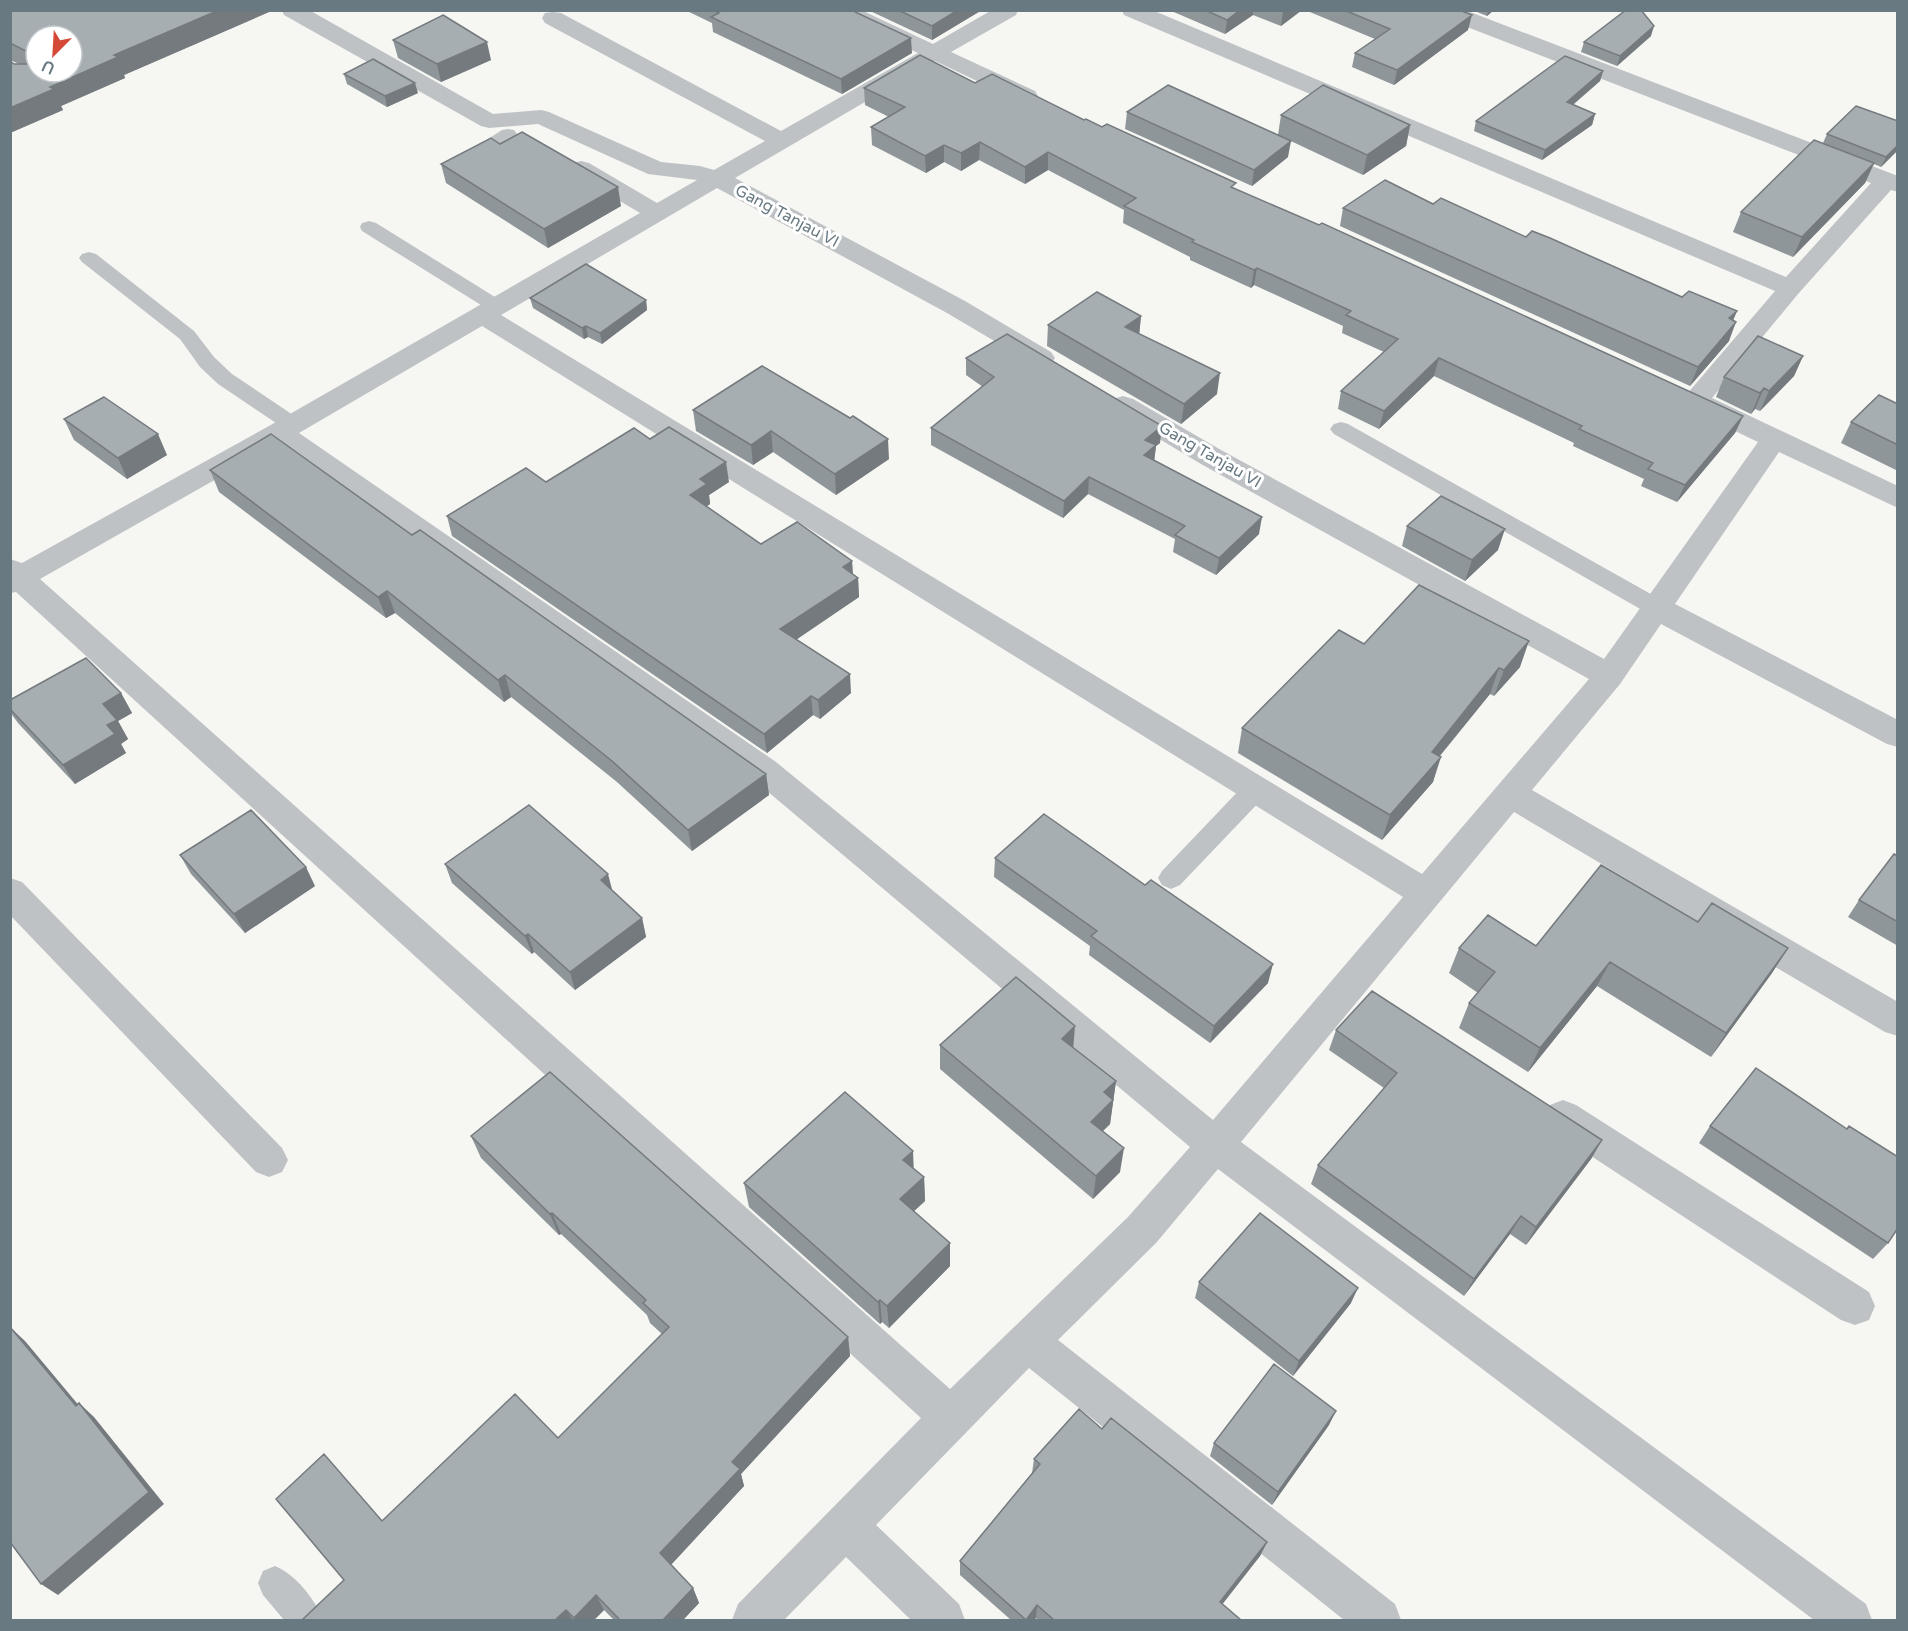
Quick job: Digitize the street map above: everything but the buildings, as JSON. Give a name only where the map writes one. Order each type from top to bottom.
[{"type":"street","points":[[291,10],[478,116],[511,132]]},
{"type":"street","points":[[843,10],[1043,103]]},
{"type":"street","points":[[951,1417],[14,577],[286,428],[1008,10]]},
{"type":"street","points":[[1132,10],[1772,280],[1788,290]]},
{"type":"street","points":[[1444,10],[1892,183],[1684,396],[1898,498]]},
{"type":"street","points":[[553,18],[782,141]]},
{"type":"street","name":"Gang Tanjau VI","points":[[511,132],[541,117],[656,169],[700,173],[718,179],[956,307],[1068,373]]},
{"type":"street","points":[[559,156],[658,213]]},
{"type":"street","points":[[489,310],[1426,894]]},
{"type":"street","name":"Gang Tanjau VI","points":[[1099,391],[1221,462],[1609,676]]},
{"type":"street","points":[[286,428],[765,771],[1215,1145],[1850,1620]]},
{"type":"street","points":[[754,1620],[951,1417],[1142,1230],[1215,1145],[1367,991],[1426,894],[1609,676],[1774,439]]},
{"type":"street","points":[[1657,608],[1898,735]]},
{"type":"street","points":[[1510,794],[1898,1021]]},
{"type":"street","points":[[10,892],[269,1160]]},
{"type":"street","points":[[1533,1098],[1855,1306]]},
{"type":"street","points":[[1028,1342],[1379,1620]]},
{"type":"street","points":[[845,1526],[943,1620]]},
{"type":"lane","points":[[455,168],[511,132]]},
{"type":"lane","points":[[369,227],[489,310]]},
{"type":"lane","points":[[89,258],[187,335],[207,362],[225,379],[286,428]]},
{"type":"lane","points":[[1341,429],[1657,608]]},
{"type":"lane","points":[[1171,878],[1255,789]]},
{"type":"lane","points":[[274,1583],[306,1620]]}]
